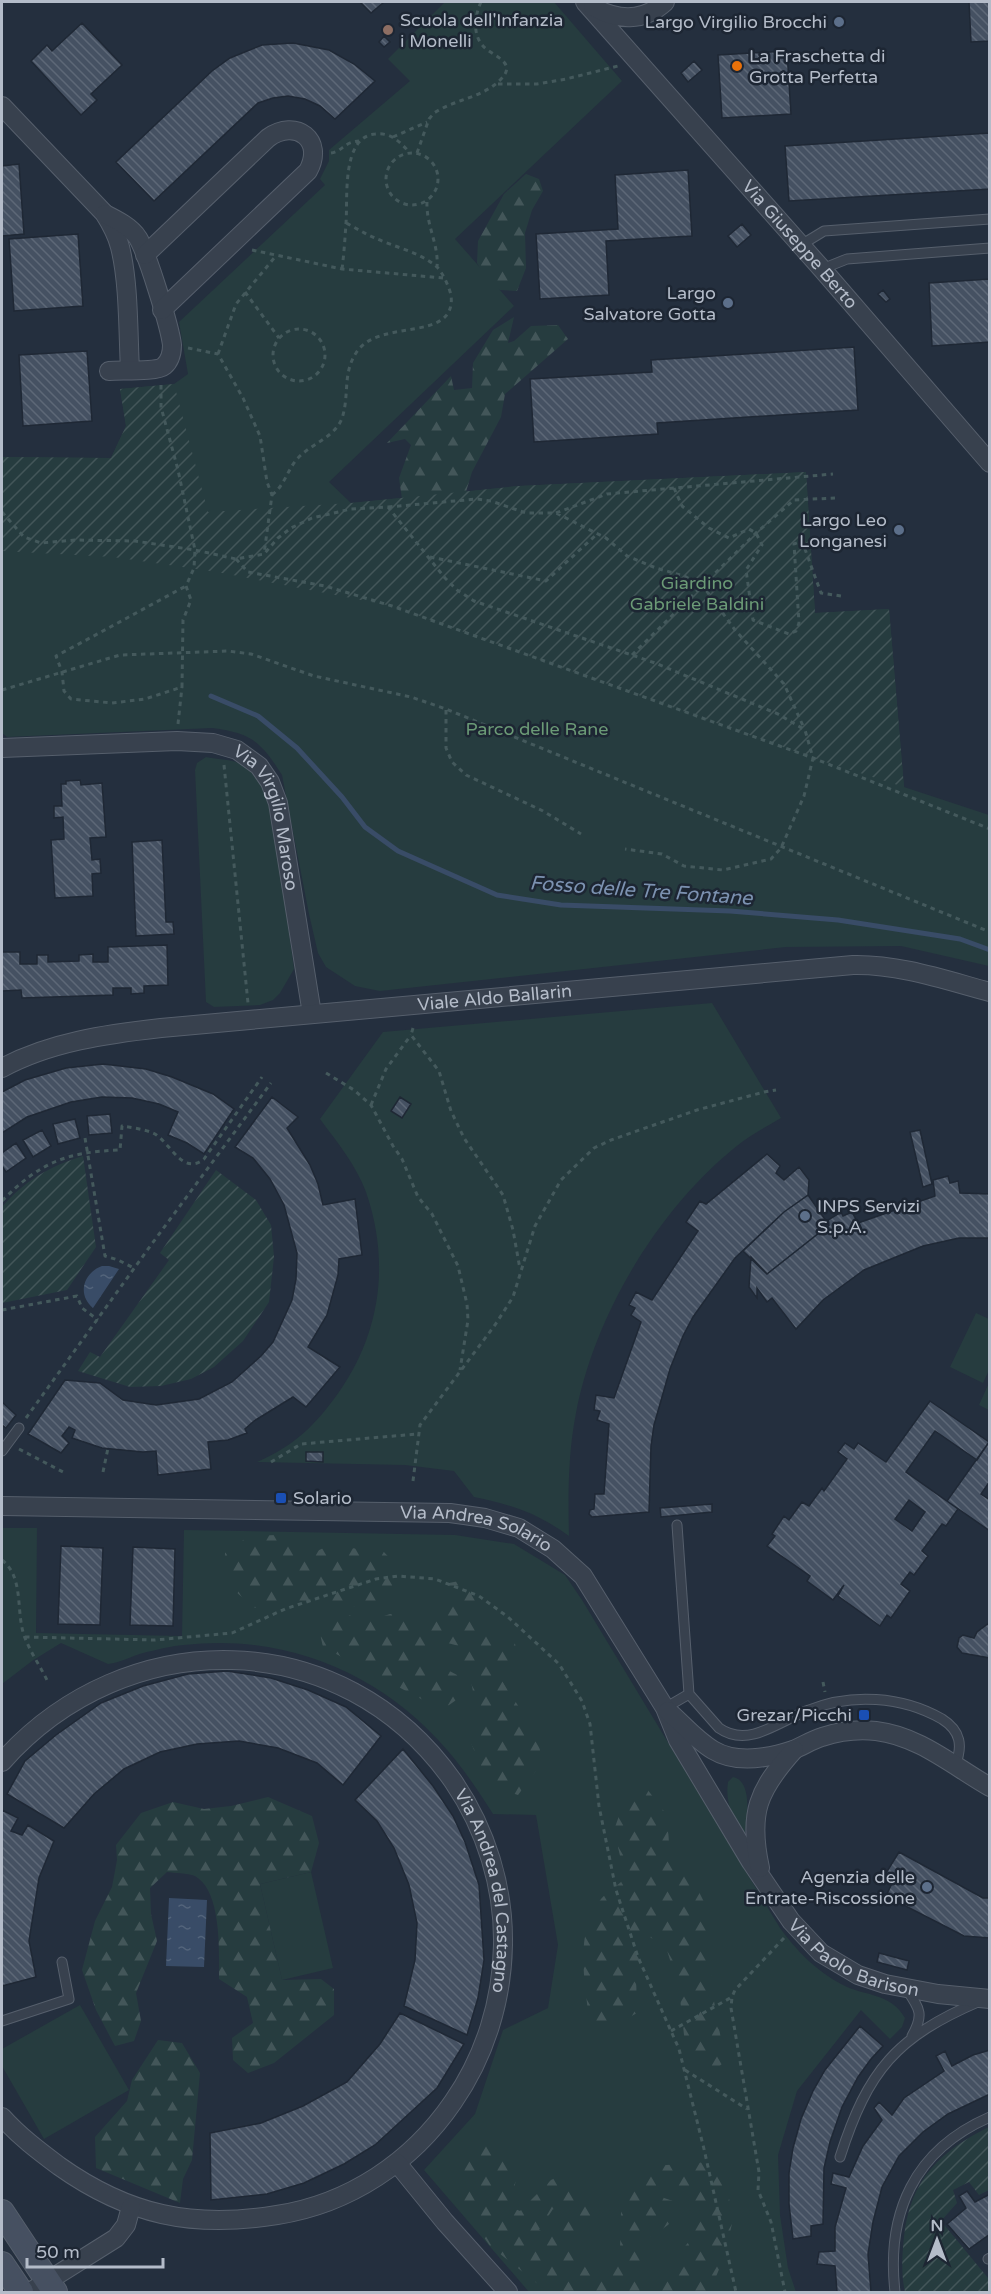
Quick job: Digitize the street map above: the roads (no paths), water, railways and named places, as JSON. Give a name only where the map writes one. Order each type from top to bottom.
[{"type":"main road","points":[[2,2212],[44,2289]]},
{"type":"main road","points":[[2,2264],[21,2292]]},
{"type":"street","points":[[585,2],[612,16],[626,18],[648,13],[665,2]]},
{"type":"street","name":"Via Giuseppe Berto","points":[[585,2],[801,245],[990,463]]},
{"type":"street","points":[[2,106],[104,213],[115,231],[122,257],[130,370]]},
{"type":"street","points":[[145,255],[276,132],[289,129],[302,133],[310,142],[314,156],[312,165],[303,178],[162,310]]},
{"type":"street","points":[[104,213],[133,232],[145,255],[172,346],[169,361],[160,368],[109,371]]},
{"type":"street","name":"Via Virgilio Maroso","points":[[2,748],[177,741],[222,745],[237,750],[259,766],[275,793],[280,816],[312,1014]]},
{"type":"street","name":"Viale Aldo Ballarin","points":[[2,1068],[39,1052],[87,1039],[150,1029],[853,965],[878,965],[903,969],[990,992]]},
{"type":"street","name":"Via Andrea Solario","points":[[2,1506],[435,1512],[474,1516],[509,1524],[553,1549],[583,1576],[665,1708]]},
{"type":"street","name":"Via Andrea del Castagno","points":[[2,1762],[39,1724],[85,1694],[141,1671],[205,1660],[239,1660],[272,1664],[324,1679],[372,1704],[415,1737],[434,1756],[458,1789],[483,1838],[499,1894],[503,1952],[495,2010],[487,2037],[471,2073],[441,2118],[397,2163],[343,2196],[309,2208],[237,2221],[209,2221],[175,2217],[131,2207],[108,2197],[73,2176],[22,2138],[2,2116]]},
{"type":"street","points":[[665,1708],[697,1738],[720,1753],[752,1758],[794,1750],[830,1735],[859,1730],[894,1735],[915,1742],[990,1787]]},
{"type":"street","name":"Via Paolo Barison","points":[[665,1708],[678,1740],[765,1881],[795,1926],[821,1953],[844,1968],[873,1981],[906,1989],[988,1999]]},
{"type":"street","points":[[765,1881],[756,1846],[756,1817],[759,1802],[768,1781],[794,1750]]},
{"type":"street","points":[[397,2163],[445,2222],[508,2292]]},
{"type":"street","points":[[44,2289],[116,2238],[126,2225],[131,2207]]},
{"type":"lane","points":[[801,245],[824,231],[990,219]]},
{"type":"lane","points":[[822,269],[847,260],[990,248]]},
{"type":"lane","points":[[2,1451],[19,1428]]},
{"type":"lane","points":[[677,1525],[689,1694],[719,1728],[724,1732],[737,1735],[754,1734],[824,1705],[861,1700],[885,1700],[912,1706],[935,1716],[954,1729],[960,1743],[955,1766]]},
{"type":"lane","points":[[665,1708],[689,1694]]},
{"type":"lane","points":[[2,2021],[69,1999],[62,1962]]},
{"type":"lane","points":[[840,2157],[850,2126],[866,2093],[884,2064],[910,2038],[920,2022],[916,2002],[906,1989]]},
{"type":"lane","points":[[910,2038],[944,2017],[988,1999]]},
{"type":"lane","points":[[895,2292],[894,2258],[897,2226],[902,2204],[910,2185],[940,2149],[963,2131],[990,2117]]},
{"type":"water","points":[[102,1266],[119,1269],[93,1308],[85,1297],[84,1285],[90,1274]]},
{"type":"water","points":[[169,1898],[207,1900],[204,1967],[166,1966]]},
{"type":"waterway","name":"Fosso delle Tre Fontane","points":[[211,696],[258,716],[297,748],[342,797],[365,827],[398,851],[497,895],[561,905],[730,911],[838,920],[960,939],[990,950]]},
{"type":"place","name":"Largo Virgilio Brocchi","points":[[839,22]]},
{"type":"place","name":"Scuola dell'Infanzia i Monelli","points":[[388,30]]},
{"type":"place","name":"La Fraschetta di Grotta Perfetta","points":[[737,66]]},
{"type":"place","name":"Largo Salvatore Gotta","points":[[728,303]]},
{"type":"place","name":"Largo Leo Longanesi","points":[[899,530]]},
{"type":"place","name":"INPS Servizi S.p.A.","points":[[805,1216]]},
{"type":"place","name":"Solario","points":[[281,1498]]},
{"type":"place","name":"Grezar/Picchi","points":[[864,1715]]},
{"type":"place","name":"Agenzia delle Entrate-Riscossione","points":[[927,1887]]},
{"type":"park label","name":"Giardino Gabriele Baldini","points":[[697,593]]},
{"type":"park label","name":"Parco delle Rane","points":[[537,729]]}]
